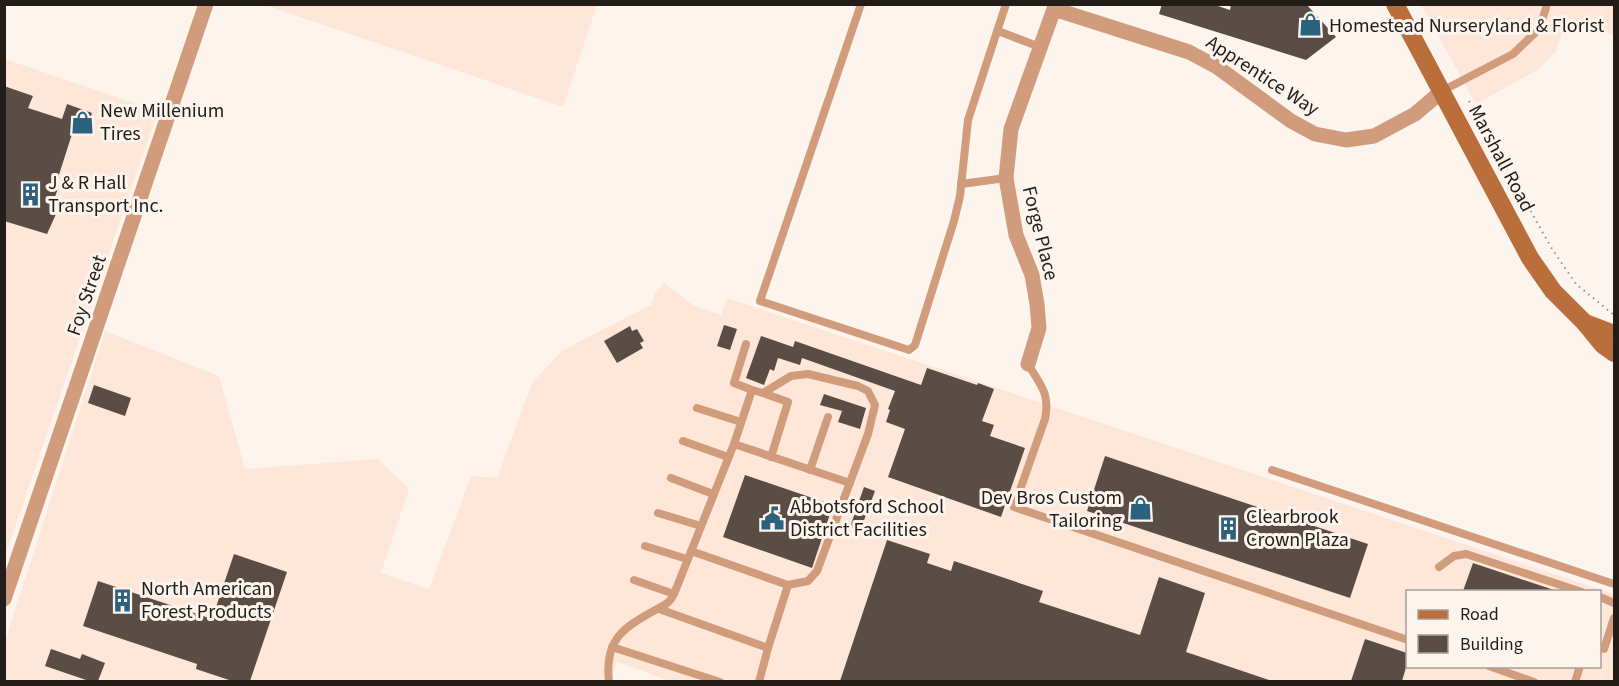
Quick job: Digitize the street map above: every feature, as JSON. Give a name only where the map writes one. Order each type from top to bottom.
[{"type":"main road","name":"Marshall Road","points":[[1395,4],[1530,258],[1553,291],[1603,345],[1614,353]]},
{"type":"main road","name":"Marshall Road","points":[[1585,323],[1614,340]]},
{"type":"main road","points":[[1585,323],[1614,334]]},
{"type":"street","name":"Foy Street","points":[[4,598],[206,4]]},
{"type":"street","name":"Apprentice Way","points":[[1053,7],[1189,52],[1217,67],[1291,121],[1316,134],[1346,140],[1374,136],[1415,114],[1441,92]]},
{"type":"street","name":"Forge Place","points":[[1028,364],[1039,328],[1037,304],[1032,275],[1016,235],[1006,178],[1011,129],[1053,7]]},
{"type":"lane","points":[[861,4],[760,301],[904,350],[913,348],[915,345],[954,221],[961,184],[968,120],[1006,4]]},
{"type":"lane","points":[[1441,92],[1513,54],[1540,28],[1547,4]]},
{"type":"lane","points":[[998,31],[1040,47]]},
{"type":"lane","points":[[961,184],[1006,178]]},
{"type":"lane","points":[[746,344],[734,383],[788,402],[771,457]]},
{"type":"lane","points":[[1028,364],[1044,390],[1048,405],[1045,420],[1014,507],[1406,640]]},
{"type":"lane","points":[[691,550],[788,585],[808,581],[818,571],[868,434],[875,405],[868,391],[858,386],[808,375],[791,375],[763,393]]},
{"type":"lane","points":[[609,681],[609,653],[617,636],[671,601],[734,444],[752,390]]},
{"type":"lane","points":[[697,408],[741,422]]},
{"type":"lane","points":[[810,470],[828,417]]},
{"type":"lane","points":[[683,441],[728,457]]},
{"type":"lane","points":[[734,444],[850,483]]},
{"type":"lane","points":[[1272,470],[1614,584]]},
{"type":"lane","points":[[671,478],[713,494]]},
{"type":"lane","points":[[658,513],[701,526]]},
{"type":"lane","points":[[645,546],[687,560]]},
{"type":"lane","points":[[1439,567],[1454,555],[1466,554],[1579,590]]},
{"type":"lane","points":[[634,580],[674,594]]},
{"type":"lane","points":[[759,681],[788,585]]},
{"type":"lane","points":[[658,609],[768,648]]},
{"type":"lane","points":[[1604,649],[1614,618]]},
{"type":"lane","points":[[612,646],[720,681]]},
{"type":"lane","points":[[1495,668],[1534,681]]},
{"type":"path","points":[[1469,101],[1552,249],[1576,284],[1614,315]]},
{"type":"shaded area","points":[[597,4],[563,107],[265,5]]},
{"type":"shaded area","points":[[1421,5],[1614,5],[1614,35],[1567,19],[1556,51],[1539,69],[1476,104]]},
{"type":"shaded area","points":[[5,59],[158,111],[5,556]]},
{"type":"shaded area","points":[[664,283],[693,305],[721,315],[727,298],[1614,594],[1614,681],[673,682],[617,662],[610,682],[5,682],[5,641],[105,331],[219,376],[245,469],[378,459],[409,489],[381,573],[429,589],[471,476],[497,478],[532,383],[563,350],[651,305],[655,292]]},
{"type":"building","points":[[1162,4],[1212,4],[1230,10],[1231,4],[1306,4],[1336,37],[1306,60],[1159,14]]},
{"type":"building","points":[[4,86],[33,96],[28,108],[62,119],[67,104],[92,113],[85,135],[73,131],[56,184],[59,185],[53,203],[57,204],[54,214],[56,214],[47,234],[4,221]]},
{"type":"building","points":[[724,325],[737,329],[730,350],[717,346]]},
{"type":"building","points":[[630,326],[632,331],[637,329],[644,341],[640,343],[643,348],[617,363],[604,341]]},
{"type":"building","points":[[761,336],[793,347],[795,341],[921,385],[927,368],[994,389],[982,421],[994,425],[990,436],[1025,448],[1001,517],[888,477],[905,429],[886,422],[895,391],[802,358],[800,365],[778,358],[774,371],[770,369],[764,385],[746,378]]},
{"type":"building","points":[[94,385],[131,398],[125,416],[88,403]]},
{"type":"building","points":[[824,394],[866,408],[860,429],[838,422],[842,411],[820,405]]},
{"type":"building","name":"Clearbrook Crown Plaza","points":[[1105,456],[1368,544],[1350,598],[1087,511]]},
{"type":"building","points":[[745,475],[833,505],[812,568],[723,537]]},
{"type":"building","points":[[864,487],[875,491],[860,531],[850,527]]},
{"type":"building","points":[[887,540],[930,554],[927,563],[951,571],[954,561],[1043,591],[1039,602],[1140,635],[1159,577],[1205,593],[1186,652],[1269,680],[840,681]]},
{"type":"building","name":"North American Forest Products","points":[[234,554],[287,572],[250,681],[232,681],[196,669],[197,664],[83,626],[98,581],[212,619]]},
{"type":"building","points":[[1473,563],[1554,590],[1463,590]]},
{"type":"building","points":[[1365,639],[1406,653],[1406,667],[1402,681],[1351,681]]},
{"type":"building","points":[[51,649],[80,659],[82,654],[105,663],[98,681],[89,681],[45,666]]},
{"type":"place","name":"Homestead Nurseryland & Florist","points":[[1311,25]]},
{"type":"place","name":"New Millenium Tires","points":[[82,122]]},
{"type":"place","name":"J & R Hall Transport Inc.","points":[[30,194]]},
{"type":"place","name":"Dev Bros Custom Tailoring","points":[[1140,509]]},
{"type":"place","name":"Abbotsford School District Facilities","points":[[772,518]]},
{"type":"place","name":"Clearbrook Crown Plaza","points":[[1228,528]]},
{"type":"place","name":"North American Forest Products","points":[[123,600]]}]
